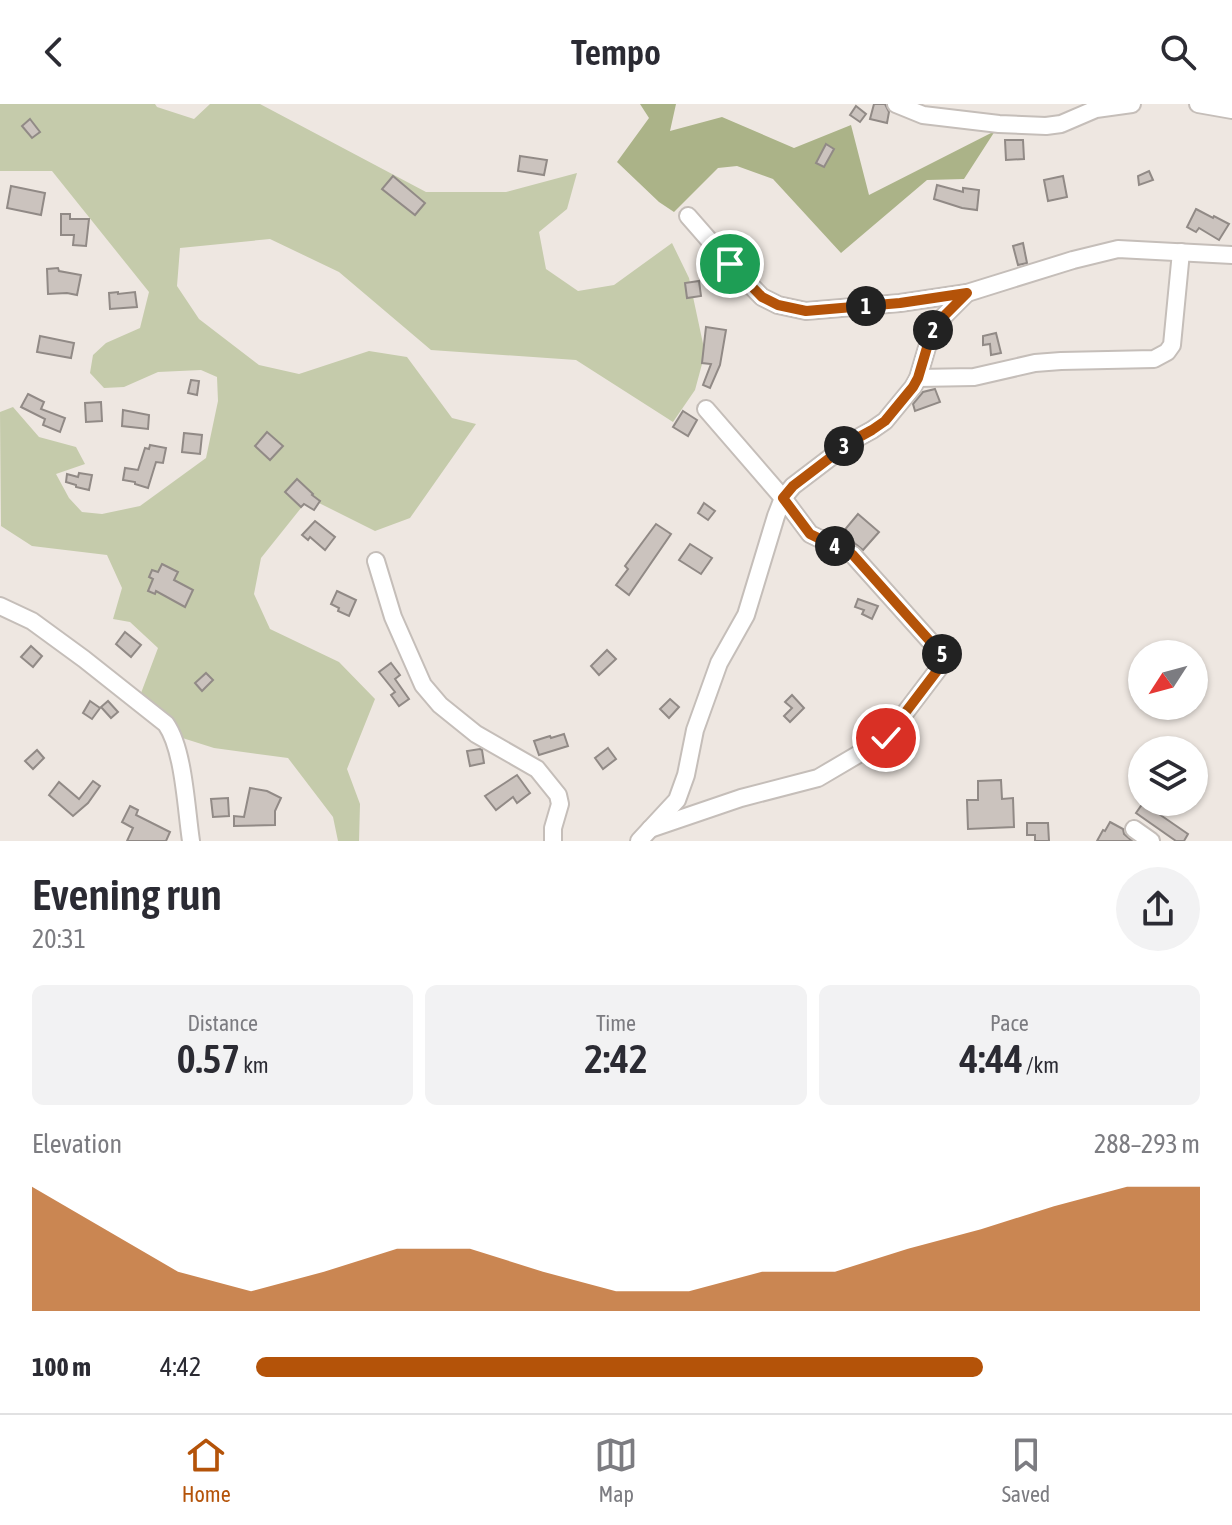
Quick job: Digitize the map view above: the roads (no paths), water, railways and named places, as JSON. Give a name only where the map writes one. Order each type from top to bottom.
[{"type":"street","points":[[896,104],[923,115],[1046,126],[1061,124],[1096,109],[1132,104]]},
{"type":"street","points":[[1198,104],[1232,110]]},
{"type":"street","points":[[688,216],[762,297],[778,305],[806,311],[900,303],[967,293],[1118,249],[1232,255]]},
{"type":"street","points":[[918,378],[974,377],[1035,363],[1154,359],[1167,352],[1172,345],[1181,252]]},
{"type":"street","points":[[644,835],[677,800],[686,775],[695,730],[719,663],[746,615],[783,498],[793,486],[852,441],[885,421],[918,378],[931,334],[938,322],[967,293]]},
{"type":"street","points":[[644,835],[741,798],[818,778],[886,738],[946,659],[853,555],[810,534],[706,409]]},
{"type":"street","points":[[376,561],[393,617],[423,685],[440,705],[476,734],[537,769],[558,795],[560,804],[553,828],[553,841]]},
{"type":"street","points":[[0,606],[32,621],[166,724],[178,750],[191,841]]},
{"type":"street","points":[[1134,829],[1151,841]]}]
